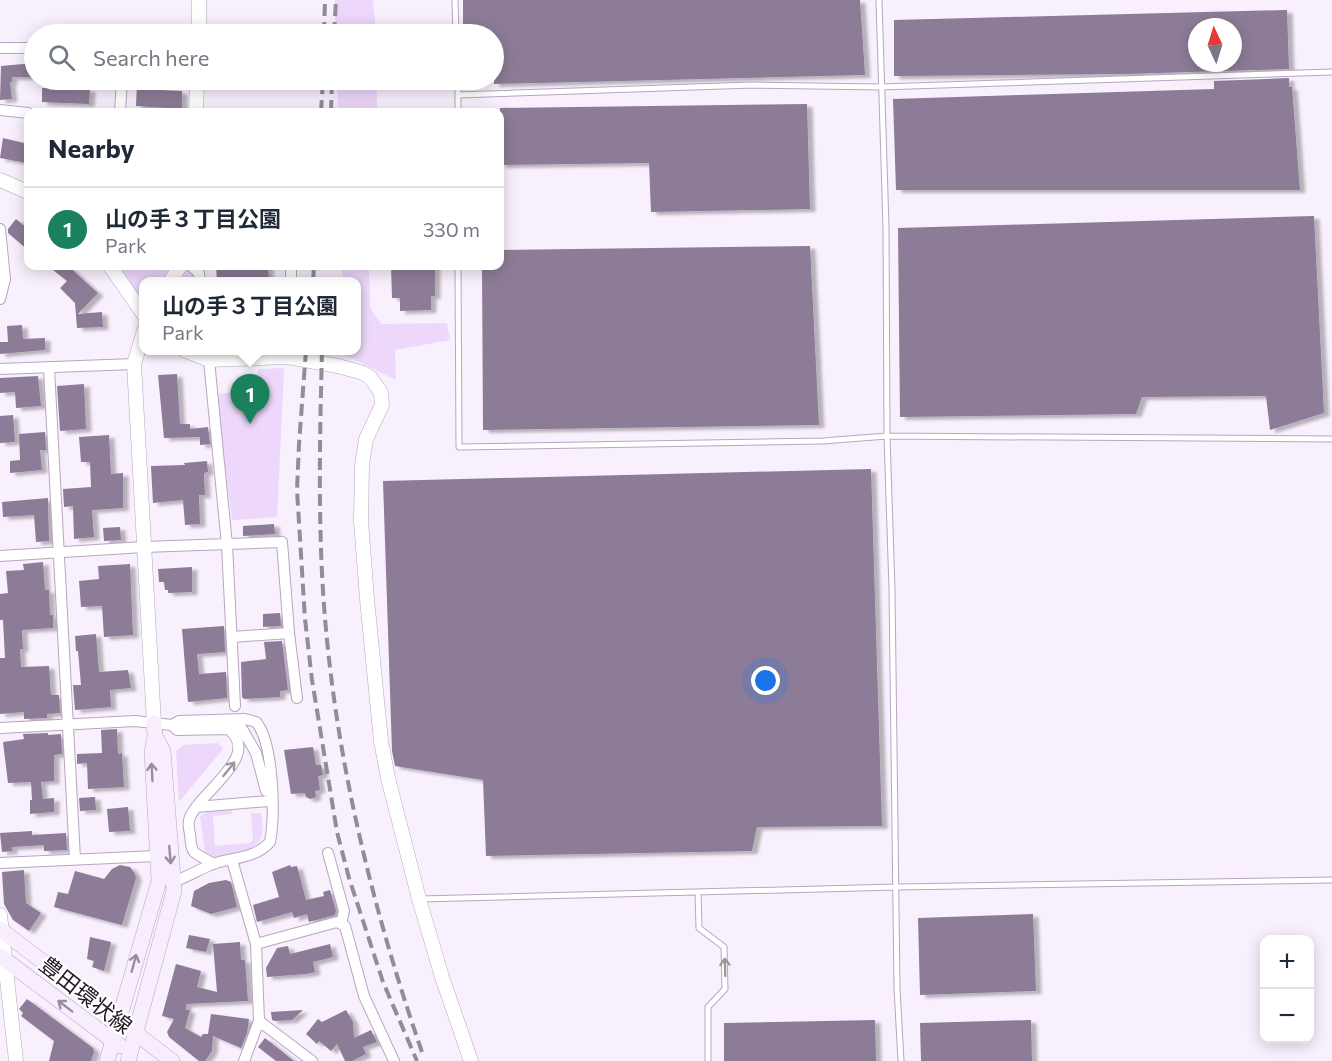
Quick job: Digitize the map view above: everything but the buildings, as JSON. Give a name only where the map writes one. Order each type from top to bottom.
[{"type":"main road","points":[[107,1061],[159,881],[152,752],[154,730]]},
{"type":"main road","points":[[132,1059],[136,1033],[174,891],[164,751],[154,730]]},
{"type":"main road","name":"豊田環状線","points":[[1,925],[172,1061]]},
{"type":"main road","name":"豊田環状線","points":[[2,958],[112,1041],[132,1059]]},
{"type":"street","points":[[199,0],[199,24]]},
{"type":"street","points":[[0,48],[24,48]]},
{"type":"street","points":[[120,108],[121,90]]},
{"type":"street","points":[[196,108],[197,90]]},
{"type":"street","points":[[0,110],[24,113]]},
{"type":"street","points":[[0,180],[24,190]]},
{"type":"street","points":[[0,229],[5,279],[0,299]]},
{"type":"street","points":[[113,270],[139,308]]},
{"type":"street","points":[[139,347],[134,363],[154,730]]},
{"type":"street","points":[[208,355],[227,545],[235,706]]},
{"type":"street","points":[[292,355],[363,373],[371,378],[381,393],[382,405],[366,439],[362,465],[361,521],[383,751],[419,899],[442,977],[471,1061]]},
{"type":"street","points":[[0,369],[134,363]]},
{"type":"street","points":[[49,368],[75,859]]},
{"type":"street","points":[[0,556],[144,547],[282,542],[297,698]]},
{"type":"street","points":[[232,637],[289,633]]},
{"type":"street","points":[[0,728],[135,721],[154,730],[179,721],[228,720],[251,720],[261,728],[272,784],[270,842],[263,850],[214,864],[173,882]]},
{"type":"street","points":[[228,720],[241,727],[256,753],[269,801],[271,818]]},
{"type":"street","points":[[172,725],[177,730],[228,729],[237,740],[236,759],[196,807],[188,822],[192,848],[195,853],[214,864]]},
{"type":"street","points":[[196,807],[269,801]]},
{"type":"street","points":[[328,853],[344,911],[341,924]]},
{"type":"street","points":[[0,863],[156,856]]},
{"type":"street","points":[[232,860],[256,944],[259,1022],[244,1061]]},
{"type":"street","points":[[256,944],[337,922],[345,926],[364,996],[394,1061]]},
{"type":"street","points":[[1,925],[2,958],[16,1061]]},
{"type":"street","points":[[259,1022],[312,1061]]},
{"type":"lane","points":[[455,0],[456,24]]},
{"type":"lane","points":[[879,0],[886,227],[887,436],[892,589],[897,988],[901,1061]]},
{"type":"lane","points":[[458,94],[753,85],[880,87],[1332,72]]},
{"type":"lane","points":[[458,90],[458,108]]},
{"type":"lane","points":[[458,270],[459,447],[823,441],[887,436],[1332,439]]},
{"type":"lane","points":[[419,899],[897,887],[1332,880]]},
{"type":"lane","points":[[698,892],[699,928],[724,947],[725,989],[708,1007],[708,1061]]},
{"type":"shaded area","points":[[335,0],[373,0],[375,24],[335,24]]},
{"type":"shaded area","points":[[337,90],[377,90],[377,108],[338,108]]},
{"type":"shaded area","points":[[118,270],[190,270],[194,275],[194,277],[139,277],[139,299]]},
{"type":"shaded area","points":[[342,270],[369,270],[370,308],[381,324],[447,323],[450,340],[395,350],[396,380],[345,355],[361,355],[361,277],[343,277]]},
{"type":"shaded area","points":[[284,368],[277,517],[232,520],[216,394],[255,390],[258,369]]},
{"type":"shaded area","points":[[218,743],[223,749],[179,802],[176,751],[183,745]]},
{"type":"shaded area","points":[[232,808],[232,814],[213,816],[215,846],[250,843],[253,840],[251,813],[261,813],[263,831],[259,842],[248,851],[213,857],[205,852],[200,816],[211,810]]},
{"type":"railway","points":[[324,24],[325,0]]},
{"type":"railway","points":[[335,24],[336,0]]},
{"type":"railway","points":[[321,108],[322,90]]},
{"type":"railway","points":[[331,108],[332,90]]},
{"type":"railway","points":[[313,277],[314,270]]},
{"type":"railway","points":[[306,355],[297,490],[305,619],[312,680],[337,832],[349,878],[383,982],[417,1061]]},
{"type":"railway","points":[[322,355],[321,561],[328,650],[336,709],[345,768],[371,884],[423,1055]]},
{"type":"place","name":"山の手３丁目公園","points":[[250,424]]}]
